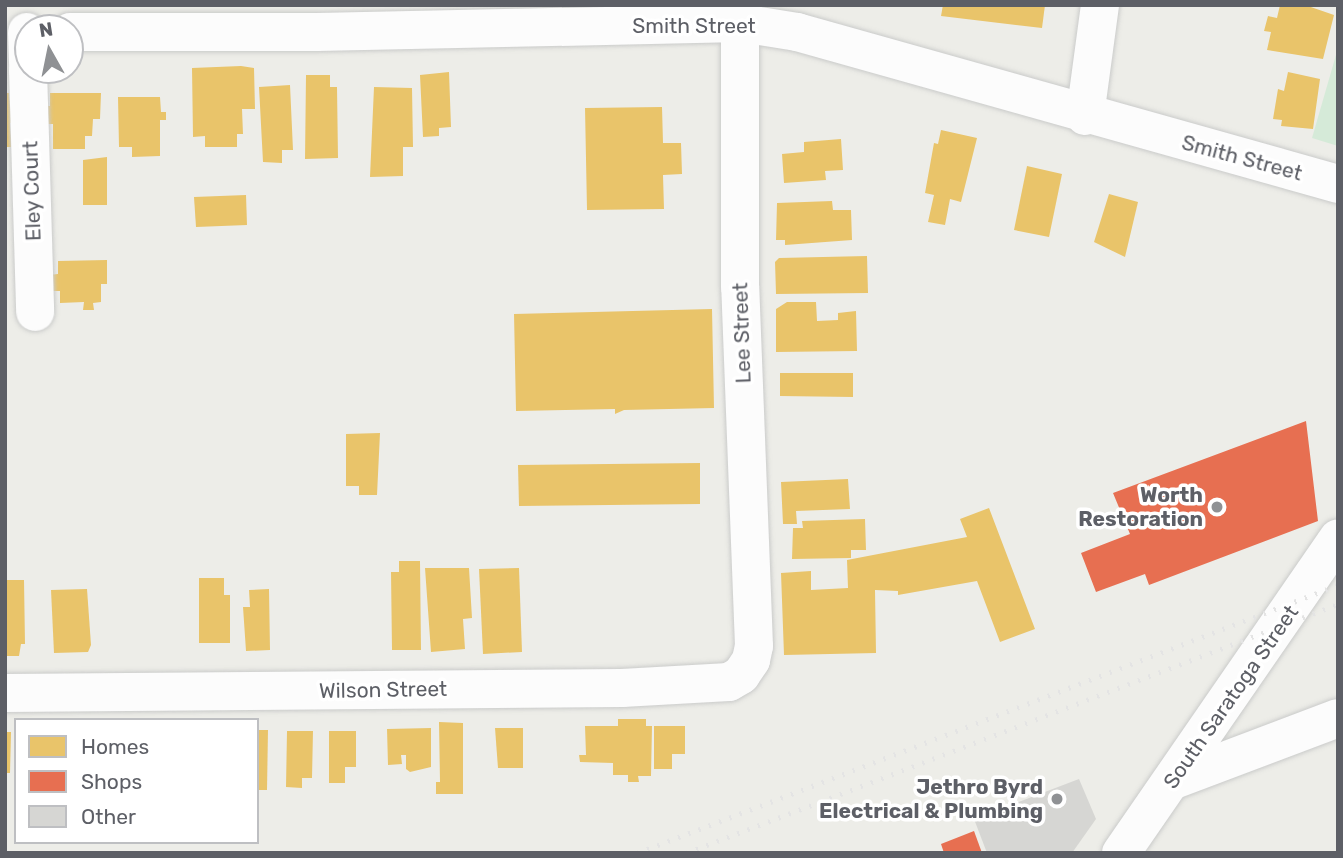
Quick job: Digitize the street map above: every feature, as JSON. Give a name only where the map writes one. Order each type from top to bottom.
[{"type":"street","points":[[1085,116],[1100,5]]},
{"type":"street","name":"Smith Street","points":[[84,32],[317,32],[740,14],[1085,116],[1338,184]]},
{"type":"street","name":"Lee Street","points":[[740,14],[740,286],[751,660]]},
{"type":"street","name":"Eley Court","points":[[28,84],[36,312]]},
{"type":"street","name":"South Saratoga Street","points":[[1121,853],[1338,539]]},
{"type":"street","name":"Wilson Street","points":[[5,693],[622,688],[729,682],[751,660]]},
{"type":"street","points":[[1174,780],[1338,718]]},
{"type":"green space","points":[[1338,48],[1338,146],[1312,138]]},
{"type":"building: Homes","points":[[943,5],[1045,5],[1042,28],[941,16]]},
{"type":"building: Homes","points":[[1280,5],[1305,5],[1334,15],[1323,59],[1267,50],[1271,32],[1264,31],[1268,16],[1277,18]]},
{"type":"building: Homes","points":[[192,68],[254,68],[255,109],[242,109],[243,134],[237,134],[237,147],[205,147],[205,136],[193,137]]},
{"type":"building: Homes","points":[[449,72],[451,127],[439,128],[439,136],[423,137],[420,75]]},
{"type":"building: Homes","points":[[1288,72],[1320,79],[1313,129],[1281,126],[1282,120],[1273,119],[1278,89],[1284,91]]},
{"type":"building: Homes","points":[[306,75],[330,75],[330,87],[337,87],[338,158],[305,159]]},
{"type":"building: Homes","points":[[290,85],[293,150],[282,150],[282,163],[263,162],[259,87]]},
{"type":"building: Homes","points":[[374,87],[412,88],[413,147],[403,147],[403,176],[370,177]]},
{"type":"building: Homes","points":[[5,93],[9,93],[10,107],[19,123],[10,123],[11,147],[5,147]]},
{"type":"building: Homes","points":[[50,93],[101,93],[100,119],[93,119],[92,136],[85,136],[85,149],[53,149],[53,124],[42,124],[42,106],[50,106]]},
{"type":"building: Homes","points":[[118,97],[160,97],[161,112],[166,112],[166,120],[160,120],[160,156],[132,157],[132,147],[119,147]]},
{"type":"building: Homes","points":[[662,107],[663,143],[681,143],[682,174],[663,175],[664,209],[587,210],[585,108]]},
{"type":"building: Homes","points":[[941,130],[977,138],[961,202],[950,199],[945,225],[928,222],[934,195],[925,193],[934,143],[938,144]]},
{"type":"building: Homes","points":[[841,139],[843,170],[825,171],[826,180],[784,183],[782,154],[804,152],[804,142]]},
{"type":"building: Homes","points":[[107,157],[107,205],[83,205],[83,160]]},
{"type":"building: Homes","points":[[1027,166],[1062,174],[1049,237],[1014,230]]},
{"type":"building: Homes","points":[[1109,194],[1138,202],[1125,257],[1094,242]]},
{"type":"building: Homes","points":[[246,195],[247,225],[196,227],[194,197]]},
{"type":"building: Homes","points":[[832,201],[833,210],[851,210],[852,240],[785,245],[785,240],[776,240],[777,203]]},
{"type":"building: Homes","points":[[867,256],[868,293],[776,294],[775,262],[779,258]]},
{"type":"building: Homes","points":[[107,260],[107,284],[101,284],[101,302],[93,303],[94,310],[83,310],[84,302],[60,303],[60,291],[50,291],[49,275],[58,274],[58,261]]},
{"type":"building: Homes","points":[[787,302],[816,302],[817,321],[838,320],[838,313],[856,311],[857,351],[776,352],[776,309]]},
{"type":"building: Homes","points":[[712,309],[714,408],[624,410],[615,414],[615,409],[516,411],[514,314]]},
{"type":"building: Homes","points":[[780,373],[853,373],[853,397],[780,396]]},
{"type":"building: Homes","points":[[380,433],[377,495],[359,495],[359,486],[346,486],[346,434]]},
{"type":"building: Homes","points":[[700,463],[700,504],[519,506],[518,465]]},
{"type":"building: Homes","points":[[848,479],[850,509],[796,511],[797,524],[783,524],[781,482]]},
{"type":"building: Homes","points":[[989,508],[1035,629],[1000,642],[977,581],[898,595],[898,591],[875,590],[876,653],[784,655],[781,573],[811,571],[811,590],[848,588],[847,560],[967,537],[960,519]]},
{"type":"building: Homes","points":[[865,519],[866,550],[851,550],[851,558],[792,559],[793,528],[803,528],[802,521]]},
{"type":"building: Homes","points":[[399,561],[420,561],[421,650],[392,650],[391,572],[399,572]]},
{"type":"building: Homes","points":[[425,568],[469,568],[472,618],[463,619],[465,649],[431,652]]},
{"type":"building: Homes","points":[[519,568],[522,652],[483,654],[479,569]]},
{"type":"building: Homes","points":[[199,578],[224,578],[224,595],[230,595],[230,643],[199,643]]},
{"type":"building: Homes","points":[[5,580],[24,580],[25,644],[21,644],[19,656],[5,656]]},
{"type":"building: Homes","points":[[87,589],[91,645],[88,652],[54,653],[51,590]]},
{"type":"building: Homes","points":[[269,589],[270,650],[246,651],[243,607],[250,607],[249,590]]},
{"type":"building: Homes","points":[[618,719],[646,719],[646,726],[652,726],[651,776],[638,776],[639,782],[628,782],[628,775],[613,775],[613,763],[580,762],[579,755],[586,755],[585,726],[618,726]]},
{"type":"building: Homes","points":[[439,722],[463,723],[463,794],[436,794],[436,782],[440,782]]},
{"type":"building: Homes","points":[[654,726],[685,726],[685,754],[672,754],[672,769],[654,769]]},
{"type":"building: Homes","points":[[431,728],[431,767],[410,772],[406,769],[406,755],[401,755],[402,764],[388,765],[387,729]]},
{"type":"building: Homes","points":[[495,728],[523,728],[523,768],[498,768]]},
{"type":"building: Homes","points":[[259,730],[268,730],[267,790],[259,790]]},
{"type":"building: Homes","points":[[287,731],[313,731],[312,778],[302,778],[302,788],[286,787]]},
{"type":"building: Homes","points":[[329,731],[356,731],[356,767],[345,767],[345,783],[329,783]]},
{"type":"building: Homes","points":[[5,732],[11,732],[10,773],[5,773]]},
{"type":"building: Shops","name":"Worth Restoration","points":[[1306,421],[1318,521],[1149,585],[1145,574],[1096,592],[1081,553],[1130,534],[1113,493]]},
{"type":"building: Shops","points":[[974,831],[982,853],[944,853],[941,844]]},
{"type":"building: Other","name":"Jethro Byrd Electrical & Plumbing","points":[[1079,779],[1096,819],[1072,853],[987,853],[974,819]]},
{"type":"railway","points":[[637,853],[1338,585]]},
{"type":"railway","points":[[686,853],[1338,604]]},
{"type":"place","name":"Worth Restoration","points":[[1217,507]]},
{"type":"place","name":"Jethro Byrd Electrical & Plumbing","points":[[1057,799]]}]
